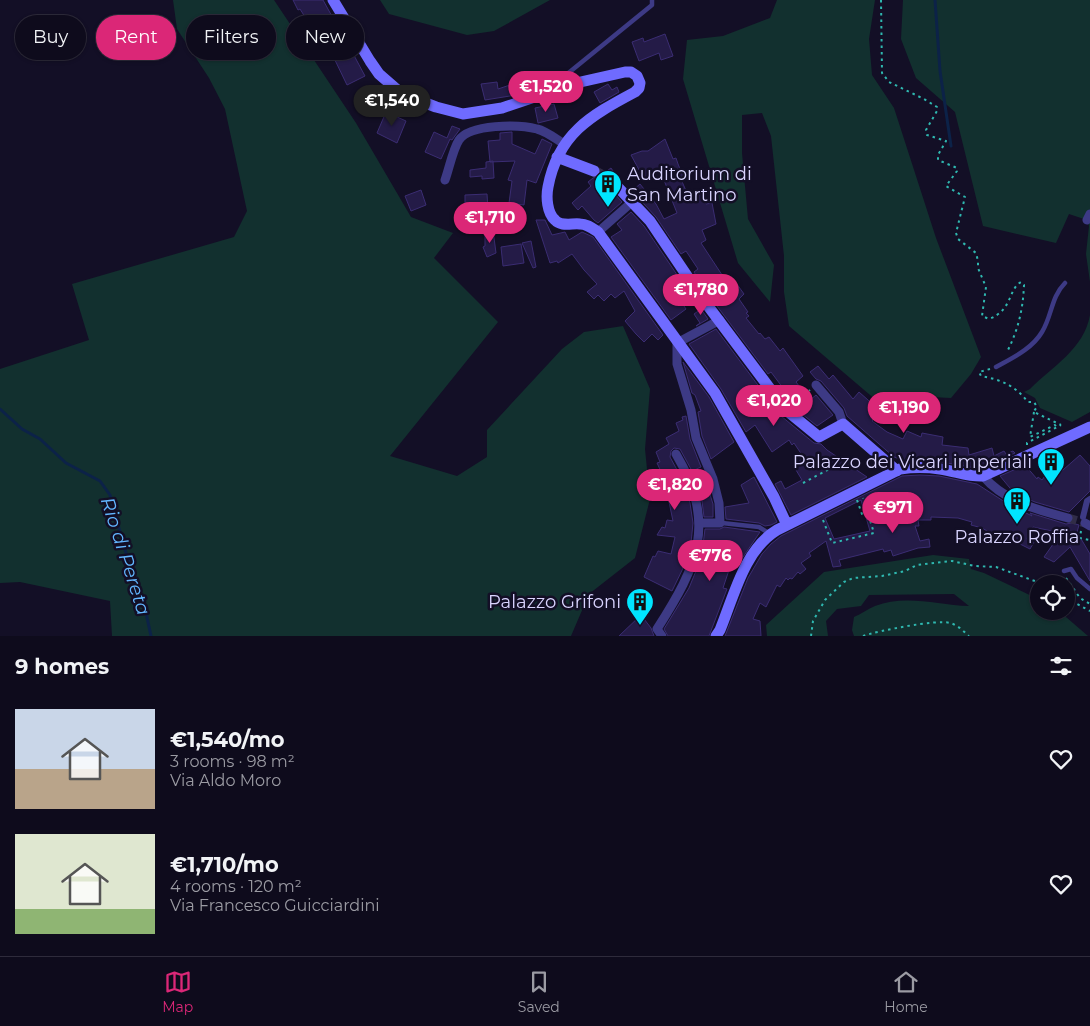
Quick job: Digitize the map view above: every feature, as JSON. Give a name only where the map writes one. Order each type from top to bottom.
[{"type":"main road","points":[[333,0],[379,74],[394,88],[410,98],[464,114],[502,108],[576,83],[625,72],[631,72],[637,76],[640,83],[639,88],[635,92],[588,120],[564,144],[557,157],[546,194],[551,215],[560,224],[581,224],[598,232],[715,393],[775,496],[786,525]]},
{"type":"main road","points":[[557,157],[594,171]]},
{"type":"main road","points":[[612,181],[650,221],[702,298],[786,410],[819,437],[843,424],[897,471]]},
{"type":"main road","points":[[716,636],[741,576],[757,547],[770,534],[786,525],[897,471],[912,467],[984,476],[1090,427]]},
{"type":"street","points":[[445,180],[458,141],[466,132],[478,129],[516,126],[538,129],[564,144]]},
{"type":"street","points":[[598,232],[632,202]]},
{"type":"street","points":[[700,523],[721,523],[719,503],[713,479],[696,438],[691,410],[677,364],[677,343],[720,320]]},
{"type":"street","points":[[816,385],[839,412],[843,424]]},
{"type":"street","points":[[662,636],[656,628],[680,592],[692,565],[700,523],[693,490],[686,471],[676,454]]},
{"type":"street","points":[[984,476],[991,485],[1010,497],[1037,510],[1068,518]]},
{"type":"street","points":[[1086,522],[1087,501],[1090,499]]},
{"type":"lane","points":[[554,90],[561,79],[652,5],[652,0]]},
{"type":"lane","points":[[996,367],[1028,348],[1042,333],[1058,290],[1065,283]]},
{"type":"lane","points":[[721,523],[759,527],[770,534]]},
{"type":"lane","points":[[1064,571],[1071,569],[1077,578],[1090,589]]},
{"type":"path","points":[[881,0],[882,73],[889,82],[924,99],[937,108],[926,130],[927,135],[946,141],[938,155],[938,160],[957,168],[957,171],[946,186],[965,197],[956,233],[958,239],[976,253],[978,268],[986,287],[982,316],[989,319],[999,315],[1007,306],[1018,284],[1021,282],[1024,285],[1022,315],[1016,335],[996,367],[979,372],[980,376],[1006,383],[1020,391],[1028,402],[1034,402],[1037,407],[1034,411],[1030,437],[1055,425],[1057,428]]},
{"type":"path","points":[[786,410],[816,385]]},
{"type":"path","points":[[1027,443],[1061,425],[1034,412]]},
{"type":"path","points":[[803,483],[833,467]]},
{"type":"path","points":[[822,516],[832,543],[874,533],[862,496],[856,498],[862,517]]},
{"type":"path","points":[[811,636],[813,621],[826,600],[844,582],[853,578],[882,576],[905,571],[917,565],[952,561],[975,566],[996,567],[1030,579]]},
{"type":"path","points":[[1064,571],[1064,576],[1080,598],[1090,604]]},
{"type":"path","points":[[1075,603],[1090,611]]},
{"type":"path","points":[[863,636],[934,622],[948,622],[958,626],[969,636]]},
{"type":"green space","points":[[173,0],[274,0],[286,18],[286,60],[314,60],[356,123],[411,217],[453,233],[434,258],[498,322],[390,456],[457,476],[487,457],[487,430],[562,349],[584,332],[623,326],[650,389],[645,449],[650,499],[635,558],[589,594],[571,636],[112,636],[110,601],[20,582],[0,583],[0,369],[89,340],[72,284],[234,237],[247,211],[225,109],[197,60],[276,60],[276,15],[186,15],[186,43],[177,29]]},
{"type":"green space","points":[[380,0],[550,0],[494,31],[467,35],[389,14]]},
{"type":"green space","points":[[777,0],[875,0],[869,39],[872,75],[894,108],[936,238],[981,357],[971,374],[951,398],[911,396],[897,402],[890,412],[789,326],[784,292],[784,256],[771,136],[762,113],[742,115],[742,153],[748,219],[774,265],[770,302],[738,263],[683,79],[687,40],[723,36],[770,18]]},
{"type":"green space","points":[[903,0],[1090,0],[1090,282],[1086,254],[1089,226],[1087,220],[1069,214],[1056,243],[983,226],[955,112],[916,78],[901,39]]},
{"type":"green space","points":[[1090,315],[1090,412],[1072,422],[1040,408],[1035,398],[1024,392],[1030,389],[1074,347],[1087,327]]},
{"type":"green space","points":[[933,555],[969,559],[971,569],[984,573],[1030,595],[1030,620],[1069,620],[1088,636],[854,636],[852,630],[854,617],[875,606],[910,600],[969,606],[954,594],[869,595],[861,606],[837,609],[826,621],[828,636],[767,636],[766,625],[824,572]]},
{"type":"building","points":[[293,0],[323,0],[331,15],[304,15],[300,9],[298,10]]},
{"type":"building","points":[[665,34],[673,56],[661,60],[659,53],[639,61],[632,42],[643,38],[644,42]]},
{"type":"building","points":[[335,60],[356,60],[365,76],[347,85]]},
{"type":"building","points":[[522,81],[525,91],[510,96],[485,100],[481,84],[497,82],[498,89]]},
{"type":"building","points":[[608,84],[612,90],[617,87],[619,92],[600,103],[594,92]]},
{"type":"building","points":[[554,104],[558,118],[538,123],[535,108]]},
{"type":"building","points":[[386,112],[406,121],[397,143],[377,133]]},
{"type":"building","points":[[452,126],[460,129],[452,140],[450,139],[441,159],[425,152],[434,132],[447,138]]},
{"type":"building","points":[[512,132],[512,144],[535,154],[542,139],[552,144],[536,183],[527,180],[524,205],[509,203],[512,181],[508,180],[515,161],[490,162],[488,141],[500,140],[500,133]]},
{"type":"building","points":[[665,139],[673,159],[676,158],[683,176],[680,177],[687,193],[703,190],[706,204],[712,203],[716,224],[702,230],[706,240],[701,243],[728,284],[734,280],[744,294],[739,299],[748,312],[746,313],[749,316],[746,318],[765,339],[769,337],[780,351],[783,348],[803,376],[796,382],[810,400],[816,395],[833,415],[817,426],[791,405],[780,390],[783,388],[771,372],[768,374],[708,294],[694,272],[698,269],[686,251],[681,254],[656,217],[632,191],[640,184],[656,204],[664,219],[677,213],[660,170],[644,179],[631,155],[648,151]]},
{"type":"building","points":[[493,161],[494,178],[470,177],[470,170],[486,168],[486,162]]},
{"type":"building","points":[[611,168],[615,174],[607,176],[605,183],[622,202],[598,223],[582,206],[578,210],[572,203],[591,186],[588,182],[599,176],[601,169],[604,173]]},
{"type":"building","points":[[421,190],[426,205],[411,211],[405,196]]},
{"type":"building","points":[[487,194],[488,210],[465,211],[465,195]]},
{"type":"building","points":[[631,212],[644,226],[686,288],[676,294],[686,309],[671,320],[611,237],[622,230],[617,224]]},
{"type":"building","points":[[536,220],[545,220],[552,235],[565,232],[569,240],[582,232],[593,237],[663,335],[658,340],[652,334],[644,342],[636,334],[625,321],[635,311],[624,291],[615,298],[611,294],[604,301],[598,295],[594,299],[587,292],[597,284],[572,254],[558,263],[557,261],[550,263]]},
{"type":"building","points":[[493,230],[496,253],[487,257],[483,247],[485,246],[485,231]]},
{"type":"building","points":[[531,241],[536,267],[533,268],[522,243]]},
{"type":"building","points":[[521,244],[524,263],[503,266],[501,247]]},
{"type":"building","points":[[701,309],[708,319],[696,326],[700,323],[694,314]]},
{"type":"building","points":[[716,329],[781,416],[814,443],[821,444],[867,477],[791,515],[775,484],[781,481],[785,489],[802,480],[793,465],[804,458],[794,443],[792,445],[789,440],[772,452],[755,425],[746,432],[721,389],[689,344]]},
{"type":"building","points":[[683,362],[709,397],[734,442],[711,459],[702,436],[698,412],[701,411],[695,395],[692,393]]},
{"type":"building","points":[[818,366],[829,379],[833,375],[853,399],[859,392],[877,408],[872,413],[877,416],[872,421],[887,432],[903,439],[907,431],[921,437],[922,433],[943,437],[942,445],[968,448],[969,455],[992,448],[994,456],[1004,451],[1006,454],[1013,451],[1015,453],[981,469],[936,461],[905,461],[894,457],[847,416],[844,408],[821,381],[816,379],[810,372]]},
{"type":"building","points":[[686,416],[690,439],[701,467],[692,471],[680,449],[674,448],[671,451],[670,457],[683,481],[690,503],[693,523],[691,543],[686,562],[672,591],[644,577],[653,556],[655,557],[658,551],[671,554],[675,537],[657,535],[662,527],[665,528],[667,520],[673,521],[664,478],[657,463],[660,462],[656,452],[669,444],[666,438],[679,431],[676,423],[683,420],[682,417]]},
{"type":"building","points":[[1080,455],[1090,466],[1090,491],[1069,512],[1035,502],[1014,493],[1000,476],[1025,465],[1037,479],[1038,477],[1042,480],[1048,472],[1055,477]]},
{"type":"building","points":[[902,476],[939,476],[977,484],[1008,504],[1032,516],[1030,513],[1066,524],[1079,525],[1077,532],[1090,554],[1090,581],[1070,547],[1054,562],[1044,557],[1056,540],[1049,537],[1052,531],[1033,527],[1027,539],[1034,542],[1030,549],[996,532],[994,535],[982,528],[971,525],[972,522],[958,518],[931,517],[931,520],[918,520],[919,526],[915,526],[920,541],[929,539],[930,547],[918,548],[893,556],[891,550],[884,552],[883,549],[839,560],[841,566],[833,567],[826,541],[809,553],[811,556],[801,563],[806,569],[800,574],[798,572],[792,579],[788,580],[786,578],[780,587],[777,585],[766,607],[760,603],[753,619],[760,621],[761,636],[725,636],[748,578],[762,554],[771,544],[781,536]],"holes":[[[861,500],[870,531],[834,539],[825,518]]]},
{"type":"building","points":[[754,477],[777,522],[771,525],[765,526],[759,523],[726,519],[725,507],[749,503],[741,485]]},
{"type":"building","points":[[707,485],[713,504],[713,517],[704,517],[698,488]]},
{"type":"building","points":[[724,527],[760,532],[739,563],[732,561],[723,588],[727,589],[709,636],[668,636],[664,629],[689,588],[698,566],[705,529],[720,529]]},
{"type":"building","name":"Palazzo Grifoni","points":[[641,615],[651,628],[654,636],[619,636]]},
{"type":"waterway","points":[[935,0],[940,71],[951,146]]},
{"type":"waterway","name":"Rio di Pereta","points":[[0,409],[22,429],[40,439],[66,463],[100,481],[110,495],[124,547],[145,608],[151,636]]},
{"type":"tunnel","points":[[594,171],[612,181]]},
{"type":"tunnel","points":[[1068,518],[1085,523]]},
{"type":"place","name":"Auditorium di San Martino","points":[[608,208]]},
{"type":"place","name":"Palazzo dei Vicari imperiali","points":[[1051,486]]},
{"type":"place","name":"Palazzo Roffia","points":[[1017,525]]},
{"type":"place","name":"Palazzo Grifoni","points":[[640,626]]}]
